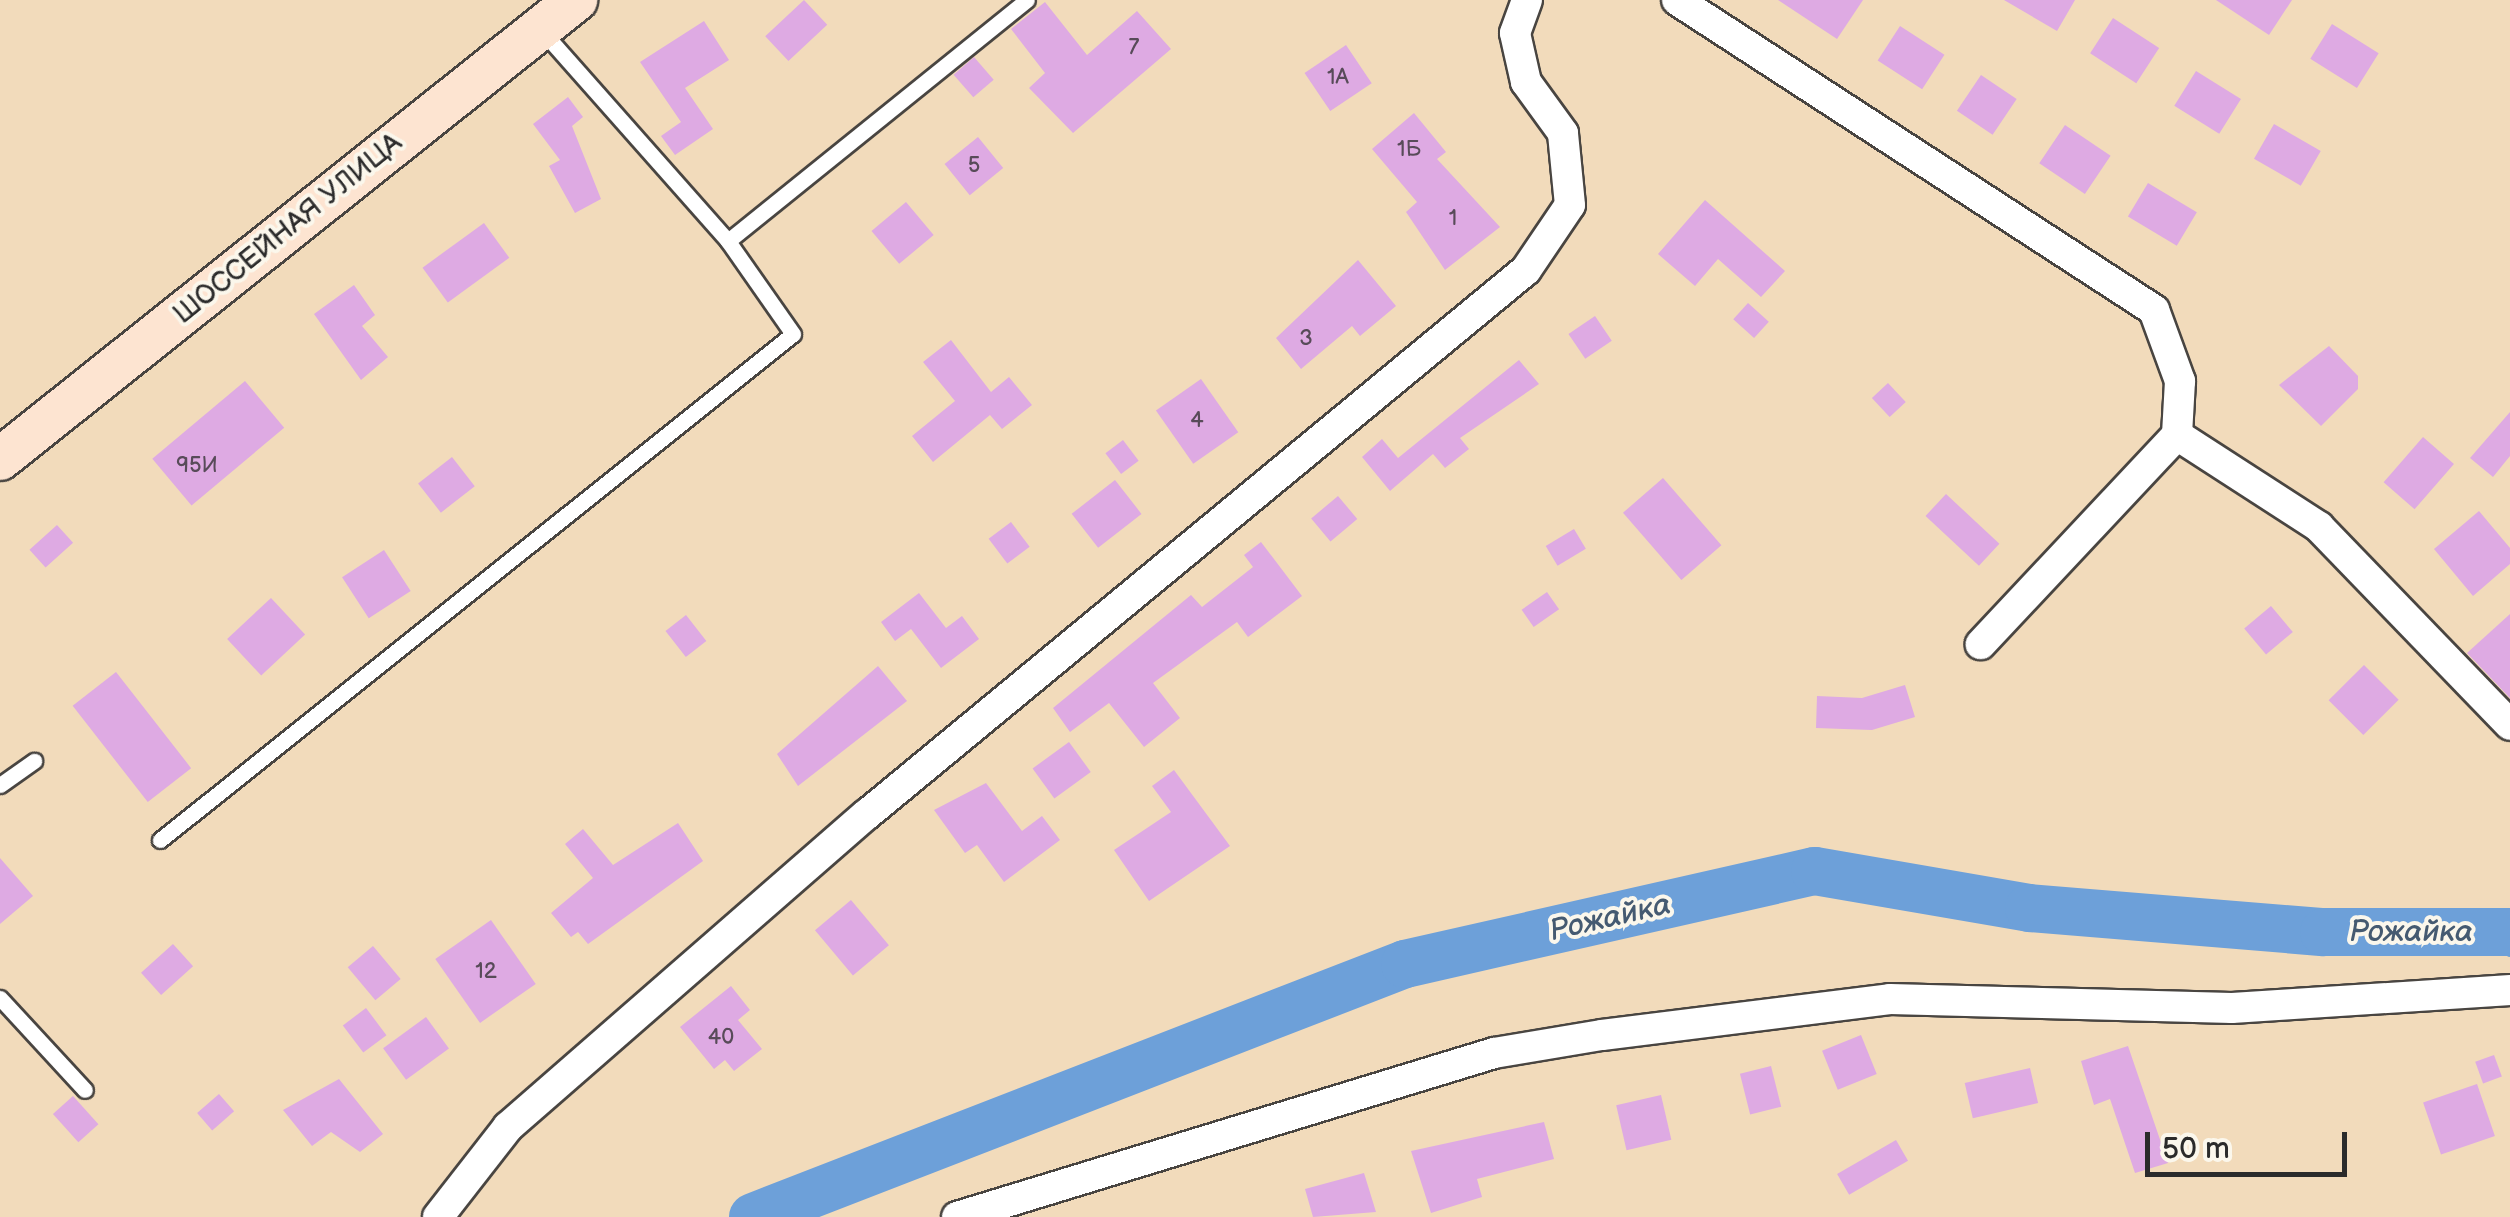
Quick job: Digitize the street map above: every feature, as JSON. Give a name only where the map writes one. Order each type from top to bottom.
[{"type":"street","name":"ШОССЕЙНАЯ УЛИЦА","points":[[0,459],[576,0]]},
{"type":"street","points":[[438,1217],[508,1126],[777,893],[1526,270],[1570,206],[1563,134],[1526,82],[1515,34],[1527,0]]},
{"type":"street","points":[[1677,0],[2154,310],[2180,381],[2177,435],[1981,644]]},
{"type":"street","points":[[2177,435],[2319,527],[2510,725]]},
{"type":"street","points":[[957,1217],[1494,1053],[1602,1036],[1890,999],[2232,1008],[2510,990]]},
{"type":"lane","points":[[728,241],[1026,0]]},
{"type":"lane","points":[[160,840],[782,351],[793,334],[787,314],[728,241],[540,28]]},
{"type":"lane","points":[[0,786],[34,761]]},
{"type":"lane","points":[[0,998],[84,1090]]},
{"type":"building","points":[[804,0],[827,25],[788,61],[765,36]]},
{"type":"building","points":[[1778,0],[1863,0],[1837,39]]},
{"type":"building","points":[[2004,0],[2075,0],[2057,31]]},
{"type":"building","points":[[2216,0],[2292,0],[2269,35]]},
{"type":"building","points":[[1045,2],[1087,55],[1137,11],[1171,49],[1073,133],[1029,88],[1045,73],[1011,29]]},
{"type":"building","points":[[2113,18],[2159,48],[2136,83],[2090,53]]},
{"type":"building","points":[[704,21],[729,60],[685,88],[713,129],[675,155],[661,136],[681,122],[640,62]]},
{"type":"building","points":[[2332,24],[2379,53],[2357,88],[2310,59]]},
{"type":"building","points":[[1900,26],[1944,55],[1922,89],[1878,60]]},
{"type":"building","points":[[1346,45],[1372,83],[1330,111],[1305,73]]},
{"type":"building","points":[[974,57],[994,80],[973,97],[954,75]]},
{"type":"building","points":[[2196,71],[2241,99],[2219,134],[2174,106]]},
{"type":"building","points":[[1981,75],[2017,99],[1993,135],[1957,111]]},
{"type":"building","points":[[568,97],[583,117],[572,126],[601,199],[575,213],[549,166],[560,160],[533,124]]},
{"type":"building","points":[[1414,113],[1446,152],[1437,159],[1500,227],[1445,270],[1406,212],[1417,202],[1372,149]]},
{"type":"building","points":[[2274,124],[2321,151],[2301,186],[2254,159]]},
{"type":"building","points":[[2065,125],[2111,156],[2085,194],[2039,163]]},
{"type":"building","points":[[978,137],[1003,168],[970,195],[945,164]]},
{"type":"building","points":[[2148,183],[2197,212],[2177,246],[2128,216]]},
{"type":"building","points":[[1705,200],[1785,271],[1761,297],[1718,259],[1695,286],[1658,254]]},
{"type":"building","points":[[906,202],[934,235],[899,264],[872,231]]},
{"type":"building","points":[[484,223],[509,258],[448,302],[423,268]]},
{"type":"building","points":[[1358,260],[1396,306],[1360,336],[1352,326],[1301,369],[1276,338]]},
{"type":"building","points":[[354,285],[375,315],[362,326],[388,357],[361,380],[314,314]]},
{"type":"building","points":[[1748,303],[1769,322],[1754,338],[1733,319]]},
{"type":"building","points":[[1595,316],[1612,341],[1585,359],[1568,334]]},
{"type":"building","points":[[951,340],[991,392],[1009,377],[1032,405],[1002,429],[990,415],[933,462],[912,436],[955,401],[923,362]]},
{"type":"building","points":[[2329,346],[2358,376],[2358,389],[2321,426],[2279,385]]},
{"type":"building","points":[[1519,360],[1539,384],[1460,438],[1469,449],[1445,468],[1433,454],[1390,491],[1362,457],[1382,439],[1398,458]]},
{"type":"building","points":[[1201,379],[1238,432],[1193,464],[1156,411]]},
{"type":"building","points":[[245,381],[284,428],[192,506],[152,459]]},
{"type":"building","points":[[1888,383],[1906,402],[1890,417],[1872,398]]},
{"type":"building","points":[[2510,412],[2510,456],[2493,477],[2470,458]]},
{"type":"building","points":[[2423,437],[2454,464],[2415,509],[2384,482]]},
{"type":"building","points":[[1123,440],[1139,461],[1121,474],[1105,453]]},
{"type":"building","points":[[452,457],[475,486],[441,513],[418,483]]},
{"type":"building","points":[[1663,478],[1721,545],[1681,580],[1623,513]]},
{"type":"building","points":[[1115,480],[1141,514],[1098,548],[1072,514]]},
{"type":"building","points":[[1946,494],[1999,544],[1979,566],[1926,516]]},
{"type":"building","points":[[1338,496],[1357,519],[1330,541],[1311,518]]},
{"type":"building","points":[[2479,511],[2510,548],[2510,564],[2473,596],[2434,549]]},
{"type":"building","points":[[1011,522],[1030,547],[1007,564],[989,539]]},
{"type":"building","points":[[57,525],[73,543],[46,568],[30,550]]},
{"type":"building","points":[[1574,529],[1586,549],[1558,566],[1546,546]]},
{"type":"building","points":[[1261,542],[1302,596],[1248,637],[1237,622],[1153,683],[1180,718],[1144,747],[1109,703],[1070,732],[1053,708],[1191,595],[1202,607],[1253,567],[1244,555]]},
{"type":"building","points":[[384,550],[411,591],[369,618],[342,577]]},
{"type":"building","points":[[1547,592],[1559,609],[1534,627],[1522,610]]},
{"type":"building","points":[[919,593],[946,628],[962,616],[979,639],[941,668],[911,629],[895,641],[881,622]]},
{"type":"building","points":[[271,598],[305,635],[261,675],[227,639]]},
{"type":"building","points":[[2271,606],[2293,632],[2266,655],[2244,628]]},
{"type":"building","points":[[2510,614],[2510,698],[2467,653]]},
{"type":"building","points":[[686,615],[706,641],[686,657],[666,631]]},
{"type":"building","points":[[2364,665],[2399,700],[2363,735],[2329,700]]},
{"type":"building","points":[[878,666],[907,701],[798,786],[777,754]]},
{"type":"building","points":[[116,672],[191,768],[148,802],[73,706]]},
{"type":"building","points":[[1905,685],[1915,717],[1872,730],[1816,728],[1817,696],[1862,698]]},
{"type":"building","points":[[1069,742],[1091,772],[1054,798],[1033,768]]},
{"type":"building","points":[[1174,770],[1230,846],[1149,901],[1114,850],[1171,812],[1152,786]]},
{"type":"building","points":[[986,783],[1022,831],[1042,816],[1060,840],[1004,882],[977,845],[965,853],[934,810]]},
{"type":"building","points":[[678,823],[703,861],[588,944],[578,932],[571,937],[551,913],[593,878],[565,844],[583,829],[613,865]]},
{"type":"building","points":[[0,858],[33,896],[0,924]]},
{"type":"building","points":[[851,900],[889,945],[853,975],[815,930]]},
{"type":"building","points":[[491,920],[536,984],[480,1023],[435,959]]},
{"type":"building","points":[[173,944],[193,966],[161,995],[141,973]]},
{"type":"building","points":[[373,946],[401,979],[375,1000],[348,967]]},
{"type":"building","points":[[731,986],[750,1010],[738,1020],[762,1049],[734,1071],[725,1060],[714,1069],[680,1027]]},
{"type":"building","points":[[366,1008],[386,1035],[363,1053],[343,1025]]},
{"type":"building","points":[[426,1017],[449,1049],[406,1080],[383,1048]]},
{"type":"building","points":[[1861,1035],[1877,1074],[1838,1090],[1822,1051]]},
{"type":"building","points":[[2128,1046],[2168,1163],[2135,1173],[2110,1099],[2094,1105],[2081,1061]]},
{"type":"building","points":[[2494,1055],[2502,1077],[2483,1083],[2475,1062]]},
{"type":"building","points":[[1771,1066],[1781,1107],[1750,1114],[1740,1074]]},
{"type":"building","points":[[2030,1068],[2038,1103],[1973,1118],[1965,1083]]},
{"type":"building","points":[[339,1079],[383,1134],[360,1152],[331,1132],[312,1146],[283,1110]]},
{"type":"building","points":[[2477,1084],[2495,1136],[2441,1155],[2423,1103]]},
{"type":"building","points":[[219,1094],[234,1111],[212,1130],[197,1113]]},
{"type":"building","points":[[1661,1095],[1671,1140],[1627,1150],[1616,1105]]},
{"type":"building","points":[[73,1096],[98,1124],[78,1142],[53,1114]]},
{"type":"building","points":[[1544,1122],[1554,1159],[1477,1179],[1482,1197],[1431,1213],[1411,1151]]},
{"type":"building","points":[[1896,1140],[1908,1161],[1849,1195],[1837,1174]]},
{"type":"building","points":[[1364,1173],[1376,1212],[1313,1217],[1305,1189]]},
{"type":"waterway","name":"Рожайка","points":[[753,1217],[1405,964],[1815,871],[2029,908],[2324,932],[2510,932]]},
{"type":"waterway","points":[[2510,945],[2510,953]]}]
